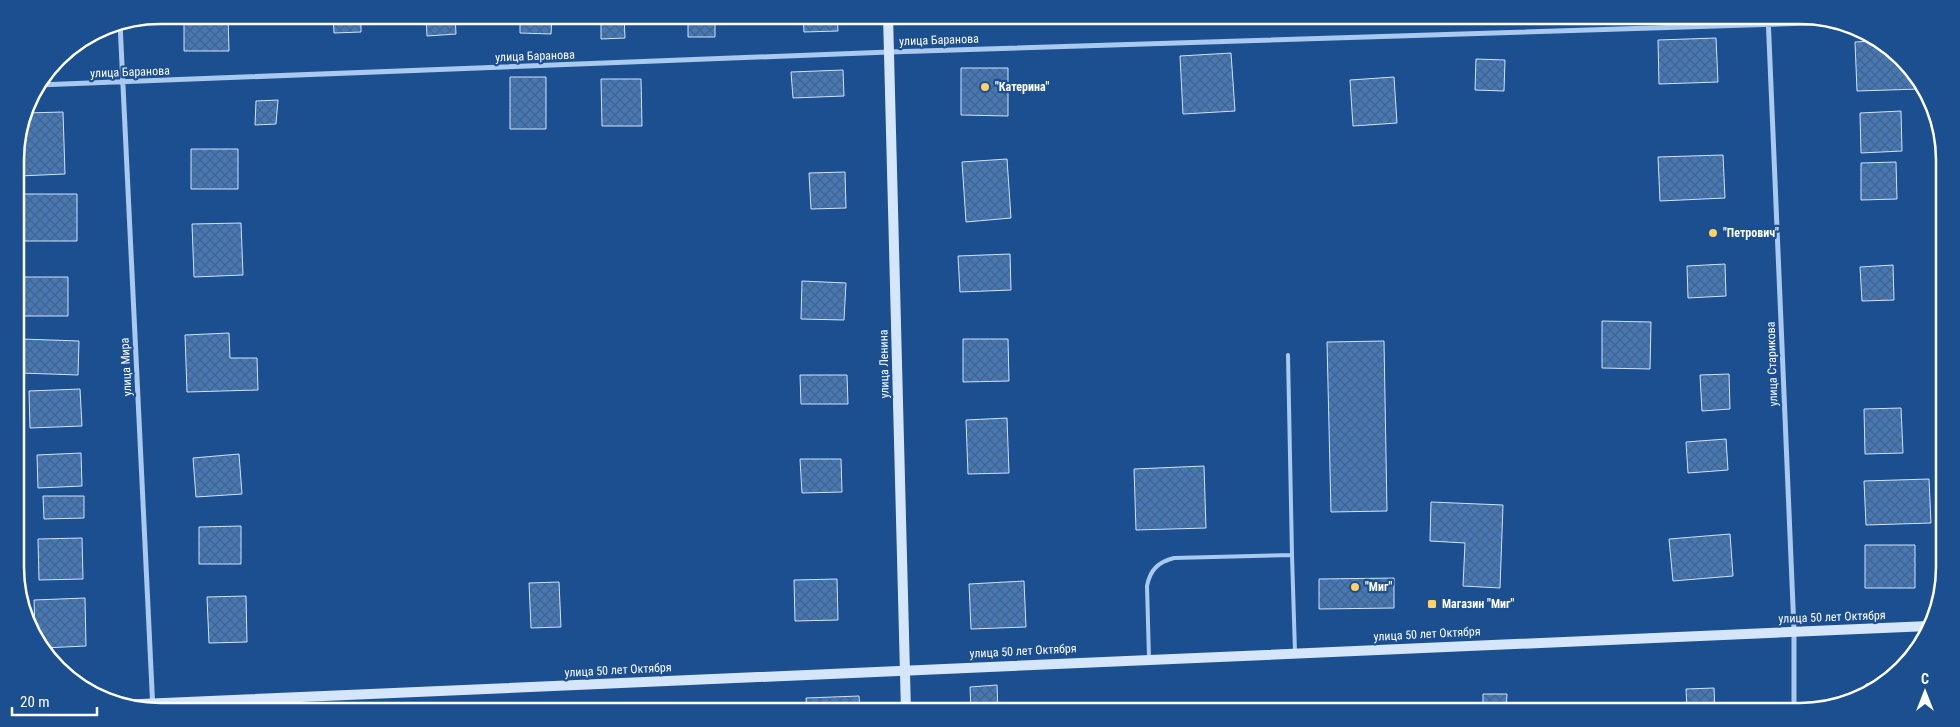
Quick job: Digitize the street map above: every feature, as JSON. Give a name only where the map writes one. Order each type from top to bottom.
[{"type":"main road","name":"улица Ленина","points":[[888,24],[906,703]]},
{"type":"main road","name":"улица 50 лет Октября","points":[[249,703],[904,669],[1794,630],[1922,626]]},
{"type":"street","name":"улица Баранова","points":[[46,86],[889,52],[1793,24]]},
{"type":"street","name":"улица Старикова","points":[[1768,25],[1794,630],[1794,703]]},
{"type":"street","name":"улица Мира","points":[[120,30],[153,703]]},
{"type":"lane","points":[[1288,355],[1294,652]]},
{"type":"lane","points":[[1149,658],[1147,586],[1149,577],[1157,565],[1174,558],[1292,555]]},
{"type":"building","points":[[184,24],[228,24],[229,51],[184,51]]},
{"type":"building","points":[[334,24],[361,24],[361,32],[334,33]]},
{"type":"building","points":[[426,24],[455,24],[456,34],[427,36]]},
{"type":"building","points":[[520,24],[552,24],[551,34],[520,33]]},
{"type":"building","points":[[601,24],[624,24],[625,38],[601,39]]},
{"type":"building","points":[[688,24],[715,24],[715,37],[688,37]]},
{"type":"building","points":[[804,24],[838,24],[838,31],[804,32]]},
{"type":"building","points":[[1716,38],[1718,82],[1659,84],[1658,40]]},
{"type":"building","points":[[1867,41],[1883,52],[1908,77],[1916,89],[1857,91],[1855,42]]},
{"type":"building","points":[[1231,53],[1235,111],[1183,114],[1180,56]]},
{"type":"building","points":[[1476,59],[1505,60],[1504,91],[1475,90]]},
{"type":"building","points":[[961,68],[1008,68],[1008,116],[961,115]]},
{"type":"building","points":[[843,70],[844,96],[793,98],[791,72]]},
{"type":"building","points":[[510,77],[546,77],[546,129],[510,129]]},
{"type":"building","points":[[1394,77],[1397,123],[1353,126],[1350,80]]},
{"type":"building","points":[[601,79],[641,79],[642,126],[602,126]]},
{"type":"building","points":[[278,100],[276,124],[255,125],[256,101]]},
{"type":"building","points":[[1901,111],[1902,151],[1861,153],[1860,113]]},
{"type":"building","points":[[63,112],[65,174],[24,176],[25,142],[32,113]]},
{"type":"building","points":[[191,149],[238,149],[238,189],[191,189]]},
{"type":"building","points":[[1723,155],[1725,198],[1660,201],[1658,157]]},
{"type":"building","points":[[1007,159],[1011,218],[966,222],[962,162]]},
{"type":"building","points":[[1896,162],[1897,199],[1861,200],[1861,163]]},
{"type":"building","points":[[845,172],[846,208],[811,209],[809,173]]},
{"type":"building","points":[[24,194],[77,194],[77,241],[24,241]]},
{"type":"building","points":[[241,223],[243,275],[194,277],[192,224]]},
{"type":"building","points":[[1010,254],[1011,290],[960,292],[958,256]]},
{"type":"building","points":[[1725,264],[1726,296],[1688,298],[1687,266]]},
{"type":"building","points":[[1893,265],[1894,300],[1862,301],[1860,267]]},
{"type":"building","points":[[24,277],[68,277],[68,316],[24,316]]},
{"type":"building","points":[[802,281],[846,283],[844,320],[801,319]]},
{"type":"building","points":[[1602,321],[1651,322],[1650,369],[1602,368]]},
{"type":"building","points":[[229,333],[230,358],[257,358],[258,390],[187,392],[185,335]]},
{"type":"building","points":[[24,339],[79,341],[78,375],[24,373]]},
{"type":"building","points":[[963,339],[1008,339],[1009,381],[963,382]]},
{"type":"building","points":[[1384,341],[1387,511],[1331,512],[1327,342]]},
{"type":"building","points":[[1729,374],[1730,409],[1702,411],[1700,375]]},
{"type":"building","points":[[800,375],[847,375],[848,404],[801,404]]},
{"type":"building","points":[[80,389],[82,426],[30,428],[29,391]]},
{"type":"building","points":[[1901,408],[1903,453],[1865,454],[1864,409]]},
{"type":"building","points":[[1007,418],[1009,473],[968,474],[966,420]]},
{"type":"building","points":[[1726,439],[1728,470],[1688,473],[1686,442]]},
{"type":"building","points":[[81,453],[82,486],[38,488],[37,455]]},
{"type":"building","points":[[239,454],[242,494],[196,497],[193,458]]},
{"type":"building","points":[[800,459],[841,459],[842,492],[802,493]]},
{"type":"building","points":[[1204,466],[1206,528],[1136,530],[1134,469]]},
{"type":"building","points":[[1929,479],[1931,523],[1866,525],[1864,481]]},
{"type":"building","points":[[43,496],[84,496],[84,518],[44,519]]},
{"type":"building","points":[[1431,502],[1503,505],[1500,588],[1463,586],[1465,543],[1430,541]]},
{"type":"building","points":[[241,526],[241,564],[199,564],[199,527]]},
{"type":"building","points":[[1730,534],[1733,576],[1673,581],[1669,539]]},
{"type":"building","points":[[82,538],[83,579],[39,580],[38,539]]},
{"type":"building","points":[[1865,545],[1915,545],[1915,588],[1865,588]]},
{"type":"building","points":[[1394,578],[1394,608],[1319,609],[1319,579]]},
{"type":"building","points":[[837,579],[838,620],[795,621],[794,580]]},
{"type":"building","points":[[1024,581],[1026,627],[971,629],[969,584]]},
{"type":"building","points":[[559,582],[561,627],[531,628],[529,583]]},
{"type":"building","points":[[246,596],[247,642],[209,643],[207,597]]},
{"type":"building","points":[[85,598],[86,646],[50,648],[35,619],[34,600]]},
{"type":"building","points":[[997,685],[998,703],[971,703],[970,687]]},
{"type":"building","points":[[1714,688],[1715,703],[1687,703],[1686,689]]},
{"type":"building","points":[[1483,694],[1507,694],[1506,703],[1483,703]]},
{"type":"building","points":[[859,696],[859,703],[806,703],[806,698]]},
{"type":"place","name":"\"Катерина\"","points":[[985,87]]},
{"type":"place","name":"\"Петрович\"","points":[[1713,233]]},
{"type":"place","name":"\"Миг\"","points":[[1355,587]]},
{"type":"place","name":"Магазин \"Миг\"","points":[[1432,604]]}]
